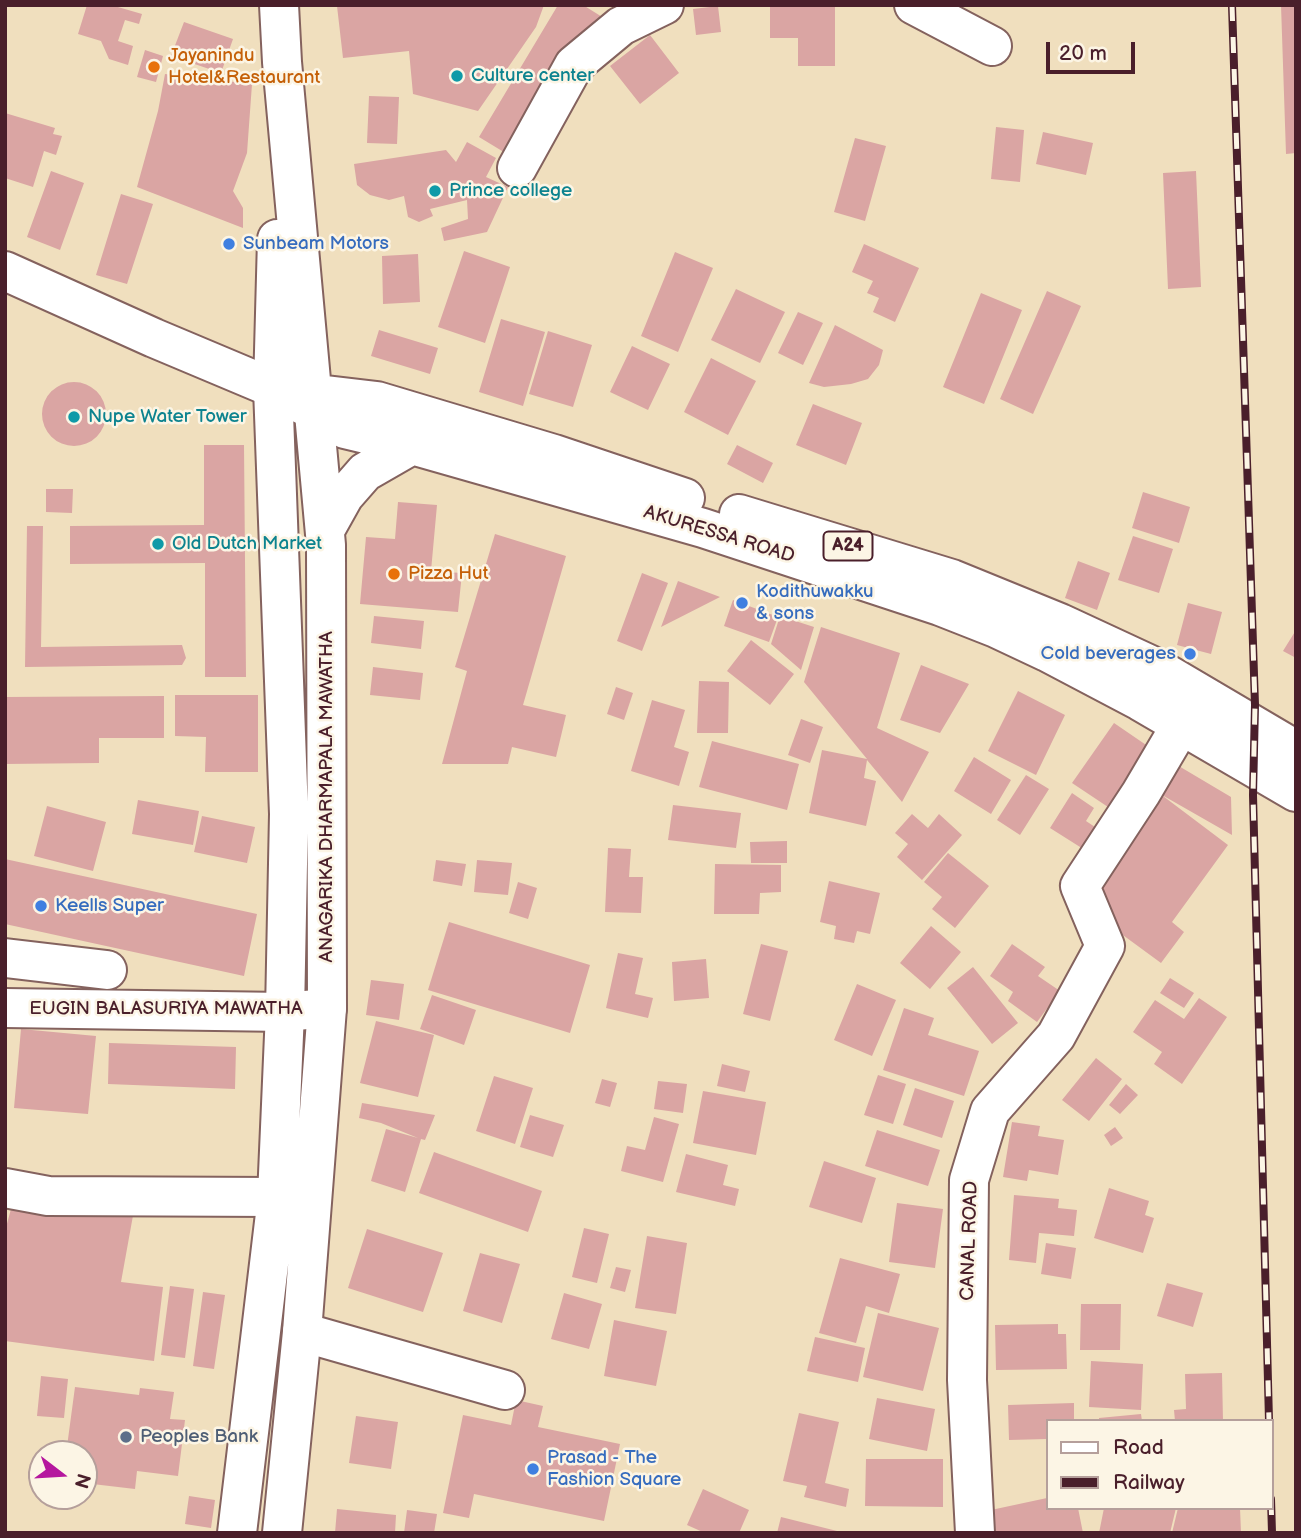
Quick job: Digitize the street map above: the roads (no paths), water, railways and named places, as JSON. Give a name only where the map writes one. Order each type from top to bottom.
[{"type":"main road","name":"ANAGARIKA DHARMAPALA MAWATHA","points":[[279,5],[325,530],[327,1007],[302,1332],[282,1533]]},
{"type":"main road","points":[[517,168],[574,65],[621,26],[664,5]]},
{"type":"main road","points":[[914,5],[992,46]]},
{"type":"main road","name":"ANAGARIKA DHARMAPALA MAWATHA","points":[[237,1533],[277,1197],[285,1012],[289,814],[273,388],[282,62]]},
{"type":"main road","points":[[5,271],[154,338],[314,403]]},
{"type":"main road","name":"AKURESSA ROAD","points":[[314,403],[377,401],[554,454],[712,507],[952,579],[1060,623],[1157,668],[1296,750]]},
{"type":"main road","name":"AKURESSA ROAD","points":[[314,403],[345,429],[703,528],[940,606],[996,628],[1140,701],[1296,792]]},
{"type":"main road","points":[[325,530],[344,496],[365,472],[412,446]]},
{"type":"main road","name":"CANAL ROAD","points":[[975,1533],[967,1380],[969,1181],[990,1111],[1056,1036],[1105,946],[1080,886],[1141,793],[1200,693]]},
{"type":"main road","points":[[5,958],[107,970]]},
{"type":"main road","name":"EUGIN BALASURIYA MAWATHA","points":[[5,1008],[285,1012],[327,1007]]},
{"type":"main road","points":[[5,1188],[48,1196],[277,1197]]},
{"type":"main road","points":[[302,1332],[505,1390]]},
{"type":"railway","points":[[1232,5],[1255,705],[1253,795],[1269,1419]]},
{"type":"railway","points":[[1271,1510],[1272,1533]]},
{"type":"place","name":"Jayanindu Hotel&Restaurant","points":[[154,67]]},
{"type":"place","name":"Culture center","points":[[457,76]]},
{"type":"place","name":"Prince college","points":[[435,191]]},
{"type":"place","name":"Sunbeam Motors","points":[[229,244]]},
{"type":"place","name":"Nupe Water Tower","points":[[74,417]]},
{"type":"place","name":"Old Dutch Market","points":[[158,544]]},
{"type":"place","name":"Pizza Hut","points":[[394,574]]},
{"type":"place","name":"Kodithuwakku & sons","points":[[742,603]]},
{"type":"place","name":"Cold beverages","points":[[1190,654]]},
{"type":"place","name":"Keells Super","points":[[41,906]]},
{"type":"place","name":"Peoples Bank","points":[[126,1437]]},
{"type":"place","name":"Prasad - The Fashion Square","points":[[533,1469]]}]
